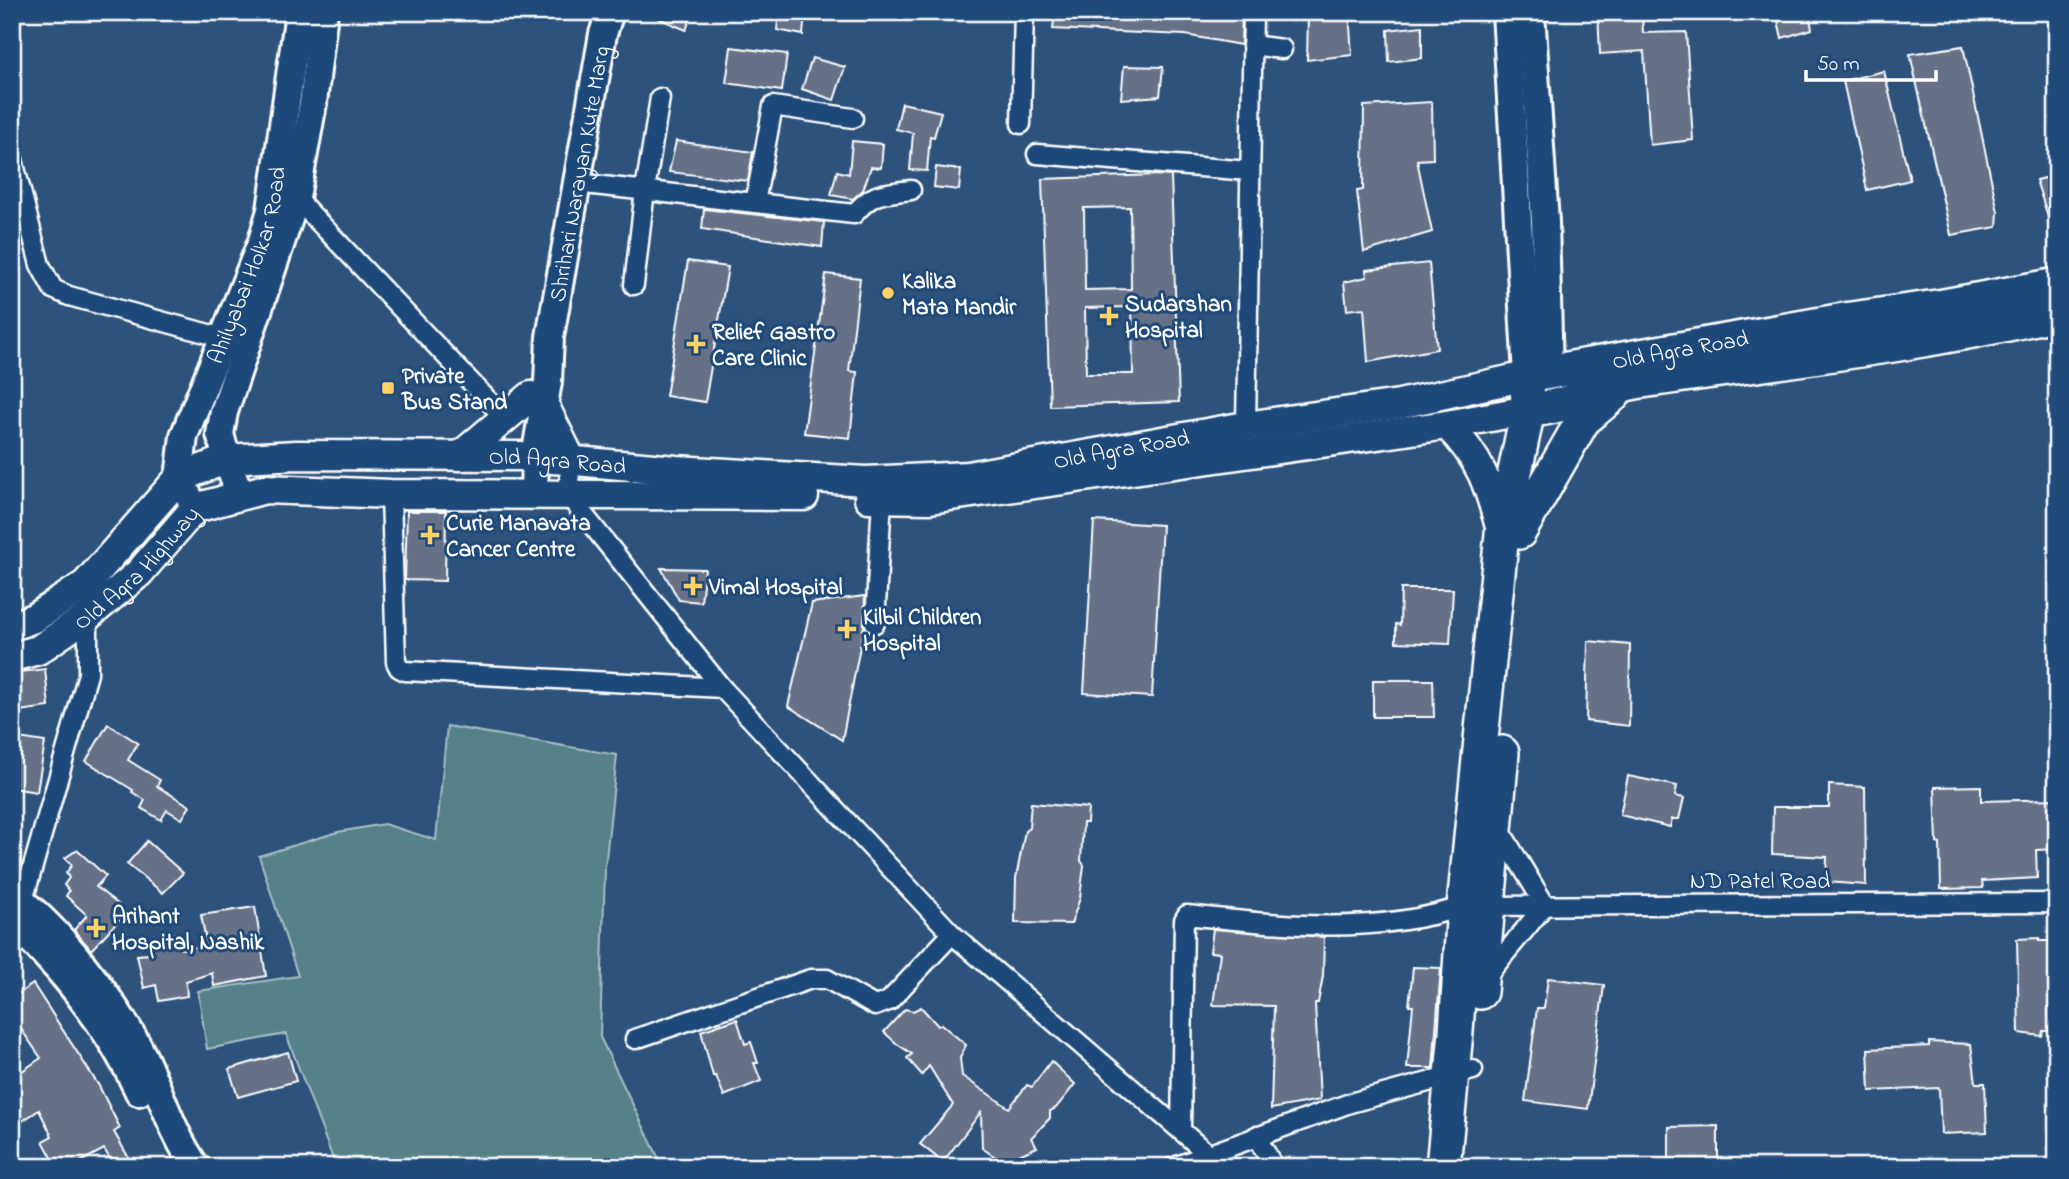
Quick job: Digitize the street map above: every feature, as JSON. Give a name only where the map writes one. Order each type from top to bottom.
[{"type":"highway","name":"Old Agra Road","points":[[1538,375],[2057,285]]},
{"type":"highway","name":"Old Agra Road","points":[[1539,410],[1626,384],[1912,341],[2017,323],[2057,313]]},
{"type":"highway","points":[[1462,1167],[1462,1072],[1456,1032],[1476,905],[1510,533],[1539,410],[1538,375]]},
{"type":"highway","points":[[1443,1167],[1480,984],[1476,905],[1496,824],[1510,533],[1583,420],[1626,384]]},
{"type":"main road","name":"Ahilyabai Holkar Road","points":[[253,493],[227,459],[220,434],[235,340],[271,210],[299,12]]},
{"type":"main road","name":"Ahilyabai Holkar Road","points":[[179,478],[184,436],[235,340],[296,198],[313,103],[324,12]]},
{"type":"main road","name":"Shrihari Narayan Kute Marg","points":[[526,494],[527,456],[538,401],[548,382],[550,337],[603,34],[610,12]]},
{"type":"main road","points":[[1506,12],[1538,375]]},
{"type":"main road","points":[[1531,12],[1545,222],[1538,375]]},
{"type":"main road","name":"Old Agra Road","points":[[179,478],[227,459],[296,455],[527,456],[676,470],[866,481],[968,476],[1246,426],[1399,404],[1538,375]]},
{"type":"main road","points":[[460,456],[505,418],[538,401],[571,460]]},
{"type":"main road","name":"Old Agra Road","points":[[253,493],[773,495],[930,499],[1539,410]]},
{"type":"main road","points":[[1447,425],[1467,444],[1487,480],[1510,533]]},
{"type":"main road","points":[[179,478],[195,508]]},
{"type":"main road","name":"Old Agra Highway","points":[[12,626],[34,618],[86,584],[179,478]]},
{"type":"main road","name":"Old Agra Highway","points":[[12,657],[38,650],[89,615],[139,573],[195,508],[253,493]]},
{"type":"main road","points":[[15,907],[49,957],[77,990],[114,1042],[173,1167]]},
{"type":"main road","points":[[15,907],[56,935],[122,1017],[143,1057],[180,1144],[196,1167]]},
{"type":"street","points":[[1021,124],[1024,12]]},
{"type":"street","points":[[1246,426],[1253,12]]},
{"type":"street","points":[[1252,45],[1282,49]]},
{"type":"street","points":[[1252,73],[1264,93]]},
{"type":"street","points":[[634,285],[645,190],[660,98]]},
{"type":"street","points":[[755,203],[773,106],[853,118]]},
{"type":"street","points":[[1037,154],[1250,171]]},
{"type":"street","points":[[12,156],[20,215],[53,289],[69,296],[235,340]]},
{"type":"street","points":[[576,183],[854,214],[867,199],[879,193],[911,190]]},
{"type":"street","points":[[296,198],[505,418]]},
{"type":"street","points":[[571,460],[568,495],[722,688],[952,934],[1208,1154]]},
{"type":"street","points":[[391,494],[396,662],[399,668],[405,671],[722,688]]},
{"type":"street","points":[[875,623],[882,498]]},
{"type":"street","points":[[15,907],[89,674],[86,584]]},
{"type":"street","points":[[1480,984],[1545,905],[1496,824]]},
{"type":"street","name":"ND Patel Road","points":[[1181,1131],[1187,915],[1309,926],[1423,918],[1476,905],[2057,904]]},
{"type":"street","points":[[635,1039],[811,979],[827,979],[875,1006],[882,1004],[888,1001],[952,934]]},
{"type":"street","points":[[1174,1167],[1350,1102],[1462,1072]]},
{"type":"street","points":[[1256,1136],[1274,1167]]},
{"type":"green space","points":[[447,726],[617,755],[605,868],[600,1037],[663,1167],[336,1167],[286,1034],[207,1049],[198,991],[298,976],[259,856],[338,832],[384,824],[436,840]]},
{"type":"building","points":[[644,12],[693,12],[686,30]]},
{"type":"building","points":[[779,12],[805,12],[803,35],[777,30]]},
{"type":"building","points":[[1055,12],[1242,12],[1241,45],[1185,35],[1053,29]]},
{"type":"building","points":[[1349,12],[1352,55],[1307,60],[1308,15]]},
{"type":"building","points":[[1598,12],[1642,12],[1643,33],[1686,32],[1693,140],[1650,145],[1644,51],[1600,54]]},
{"type":"building","points":[[1776,12],[1809,12],[1812,29],[1782,38]]},
{"type":"building","points":[[1422,26],[1422,58],[1389,62],[1388,30]]},
{"type":"building","points":[[1963,46],[1998,212],[1997,227],[1951,235],[1910,54]]},
{"type":"building","points":[[731,47],[787,54],[782,91],[726,83]]},
{"type":"building","points":[[812,58],[845,67],[834,100],[802,89]]},
{"type":"building","points":[[1124,66],[1163,67],[1160,96],[1121,99]]},
{"type":"building","points":[[1884,71],[1910,180],[1867,190],[1843,81]]},
{"type":"building","points":[[1432,102],[1433,159],[1417,160],[1432,232],[1364,252],[1357,191],[1363,190],[1364,106]]},
{"type":"building","points":[[902,103],[941,112],[934,137],[930,136],[927,171],[910,170],[913,133],[896,129]]},
{"type":"building","points":[[676,141],[753,152],[748,181],[669,172]]},
{"type":"building","points":[[852,141],[883,144],[881,168],[871,167],[863,190],[853,199],[831,195],[837,171],[849,174]]},
{"type":"building","points":[[936,167],[961,170],[959,190],[934,187]]},
{"type":"building","points":[[1171,176],[1179,402],[1050,406],[1042,179]],"holes":[[[1130,207],[1131,289],[1085,290],[1084,208]],[[1132,307],[1133,374],[1086,374],[1085,308]]]},
{"type":"building","points":[[2057,179],[2057,234],[2054,235],[2036,180]]},
{"type":"building","points":[[704,209],[824,222],[822,247],[702,229]]},
{"type":"building","points":[[688,261],[728,267],[705,402],[666,396]]},
{"type":"building","points":[[1429,263],[1437,349],[1368,362],[1364,308],[1347,310],[1344,282],[1367,277],[1366,270]]},
{"type":"building","points":[[826,274],[860,278],[849,371],[857,372],[850,438],[804,433]]},
{"type":"building","points":[[407,511],[446,511],[445,581],[405,580]]},
{"type":"building","points":[[1094,521],[1162,525],[1152,697],[1084,693]]},
{"type":"building","points":[[661,568],[705,569],[701,602],[679,600]]},
{"type":"building","points":[[1401,589],[1453,589],[1450,644],[1396,642],[1396,624],[1400,625]]},
{"type":"building","points":[[865,596],[864,626],[842,740],[788,706],[812,603]]},
{"type":"building","points":[[1588,641],[1630,645],[1629,726],[1586,721]]},
{"type":"building","points":[[45,669],[49,707],[12,712],[12,673]]},
{"type":"building","points":[[1373,680],[1433,680],[1434,717],[1373,717]]},
{"type":"building","points":[[108,724],[138,743],[128,760],[160,780],[157,786],[190,806],[182,819],[167,810],[161,820],[141,808],[145,800],[86,761]]},
{"type":"building","points":[[12,737],[45,742],[37,792],[12,788]]},
{"type":"building","points":[[1628,776],[1677,786],[1675,796],[1684,798],[1679,819],[1672,819],[1670,827],[1620,815]]},
{"type":"building","points":[[1829,785],[1865,787],[1866,885],[1826,882],[1827,857],[1772,854],[1773,807],[1829,807]]},
{"type":"building","points":[[1981,786],[1981,801],[2057,799],[2057,849],[2036,850],[2037,878],[1982,881],[1983,888],[1941,889],[1935,787]]},
{"type":"building","points":[[1031,803],[1088,808],[1087,823],[1083,823],[1081,861],[1084,865],[1080,898],[1071,924],[1015,923],[1016,878],[1025,831],[1029,828]]},
{"type":"building","points":[[147,841],[183,873],[163,893],[127,864]]},
{"type":"building","points":[[77,850],[106,876],[96,887],[119,905],[113,912],[119,920],[91,950],[74,930],[87,915],[66,896],[69,891],[64,885],[69,878],[66,873],[72,865],[65,858]]},
{"type":"building","points":[[255,907],[266,976],[214,986],[212,973],[186,981],[187,996],[159,1001],[156,985],[144,988],[137,955],[150,954],[148,939],[178,933],[181,949],[207,946],[201,915]]},
{"type":"building","points":[[1213,929],[1324,937],[1323,976],[1318,1003],[1315,1003],[1320,1100],[1271,1109],[1274,1006],[1213,1005],[1220,953],[1210,952]]},
{"type":"building","points":[[2039,938],[2039,941],[2057,941],[2057,1031],[2043,1031],[2042,1036],[2019,1033],[2017,939]]},
{"type":"building","points":[[1413,967],[1441,968],[1433,1068],[1407,1068],[1413,1006],[1409,1006]]},
{"type":"building","points":[[1548,978],[1604,985],[1588,1109],[1525,1101],[1537,1008],[1544,1008]]},
{"type":"building","points":[[33,984],[99,1086],[120,1128],[114,1132],[134,1167],[115,1167],[104,1149],[71,1167],[57,1167],[43,1141],[52,1136],[39,1110],[12,1128],[12,1078],[41,1058],[12,1016],[12,998]]},
{"type":"building","points":[[921,1007],[938,1026],[941,1024],[966,1045],[960,1058],[962,1076],[1009,1108],[1027,1085],[1032,1087],[1051,1061],[1075,1084],[1056,1108],[1050,1111],[1050,1118],[1031,1138],[1037,1147],[1003,1162],[982,1148],[981,1112],[943,1162],[920,1144],[953,1105],[929,1066],[922,1075],[907,1058],[912,1054],[884,1032],[905,1009],[913,1011]]},
{"type":"building","points":[[737,1019],[745,1044],[751,1042],[758,1063],[754,1063],[761,1081],[724,1096],[716,1076],[713,1076],[701,1031]]},
{"type":"building","points":[[1929,1042],[1971,1044],[1976,1083],[1985,1083],[1987,1132],[1941,1134],[1939,1088],[1870,1091],[1868,1049],[1929,1046]]},
{"type":"building","points":[[288,1052],[296,1081],[238,1097],[229,1069]]},
{"type":"building","points":[[1718,1126],[1718,1167],[1669,1167],[1669,1127]]},
{"type":"place","name":"Kalika Mata Mandir","points":[[888,293]]},
{"type":"place","name":"Sudarshan Hospital","points":[[1109,316]]},
{"type":"place","name":"Relief Gastro Care Clinic","points":[[696,344]]},
{"type":"place","name":"Private Bus Stand","points":[[388,388]]},
{"type":"place","name":"Curie Manavata Cancer Centre","points":[[430,535]]},
{"type":"place","name":"Vimal Hospital","points":[[693,586]]},
{"type":"place","name":"Kilbil Children Hospital","points":[[847,629]]},
{"type":"place","name":"Arihant Hospital, Nashik","points":[[96,928]]}]
